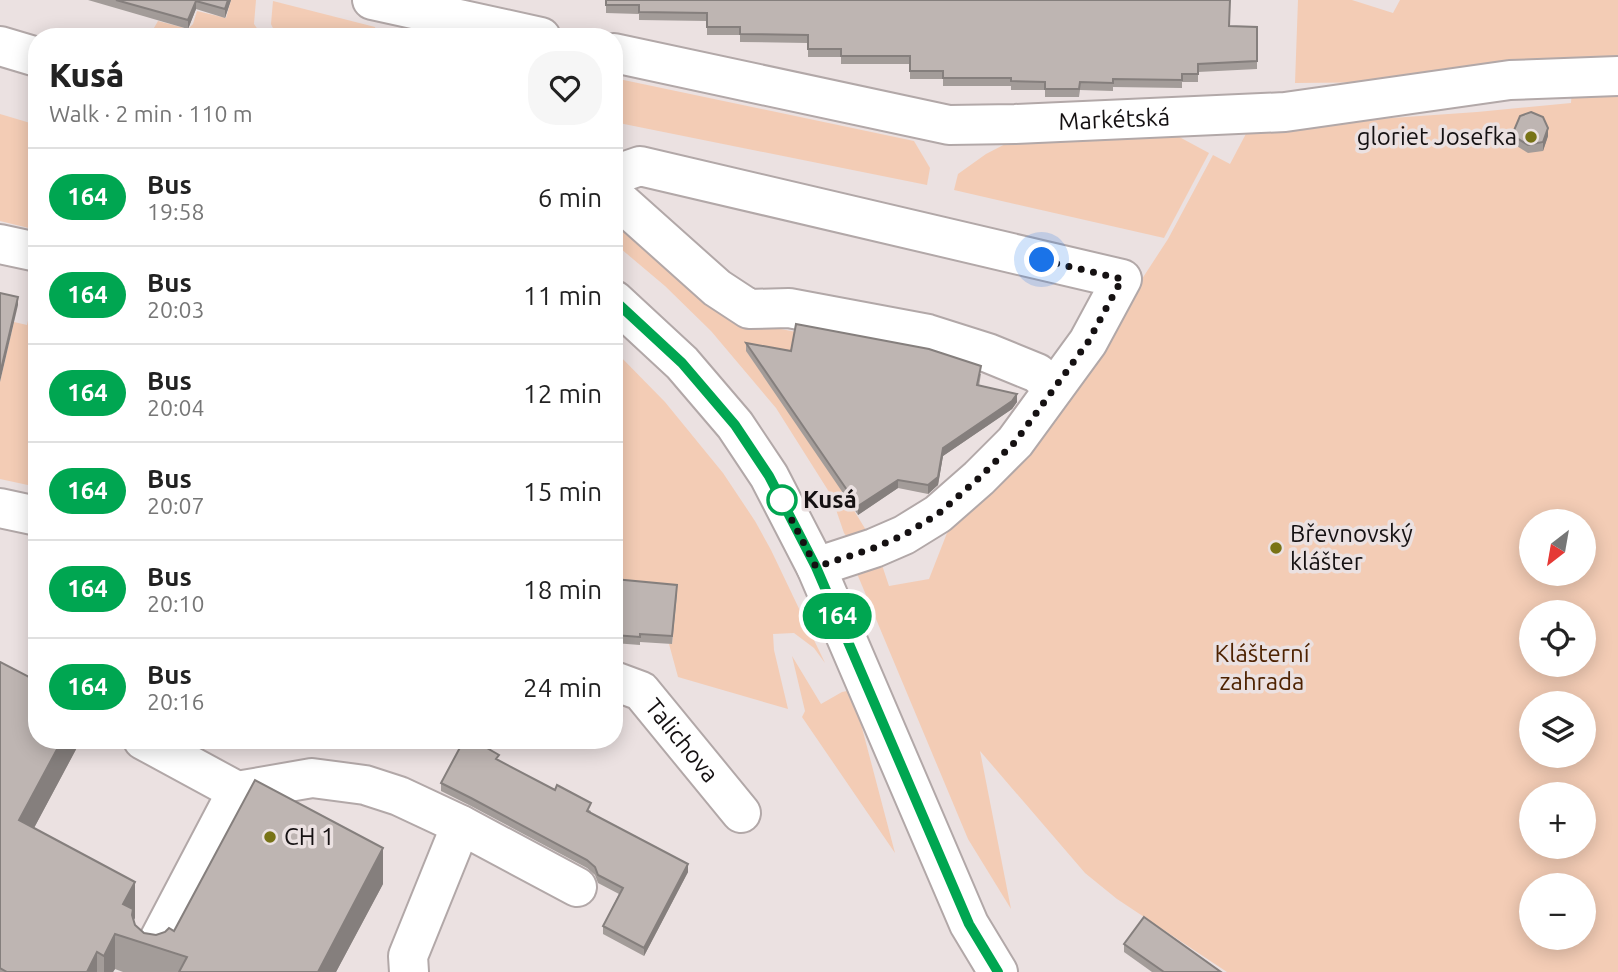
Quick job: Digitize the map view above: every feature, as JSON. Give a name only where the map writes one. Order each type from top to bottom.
[{"type":"street","points":[[372,0],[500,28]]},
{"type":"street","points":[[0,46],[28,54]]},
{"type":"street","name":"Markétská","points":[[623,54],[949,125],[1285,112],[1510,80],[1618,76]]},
{"type":"street","points":[[623,172],[640,166],[1122,279],[1088,342],[1015,442],[979,478],[938,514],[890,541],[816,567]]},
{"type":"street","points":[[623,204],[717,288],[749,309],[789,308],[928,334],[988,353],[1037,373],[1054,388]]},
{"type":"street","points":[[0,244],[28,250]]},
{"type":"street","points":[[623,308],[682,363],[735,425],[769,476],[816,567],[969,924],[998,972]]},
{"type":"street","points":[[0,508],[28,514]]},
{"type":"street","name":"Talichova","points":[[623,684],[641,691],[741,813]]},
{"type":"street","points":[[160,749],[237,791],[312,778],[365,785],[399,796],[461,825],[577,887]]},
{"type":"street","points":[[155,950],[237,791]]},
{"type":"street","points":[[410,972],[408,956],[461,825]]},
{"type":"green space","points":[[231,0],[256,0],[254,24],[257,28],[189,28],[197,11],[226,18]]},
{"type":"green space","points":[[1298,0],[1352,0],[1393,13],[1400,0],[1618,0],[1618,65],[1397,82],[1295,83]]},
{"type":"green space","points":[[273,1],[375,28],[273,28]]},
{"type":"green space","points":[[158,21],[184,28],[154,28]]},
{"type":"green space","points":[[623,80],[914,141],[930,168],[927,185],[623,124]]},
{"type":"green space","name":"Klášterní zahrada","points":[[1572,88],[1618,89],[1618,972],[1227,972],[1117,899],[1085,873],[980,751],[1011,909],[968,839],[853,564],[879,556],[889,586],[929,579],[947,533],[1054,414],[1168,239],[1213,155],[1230,164],[1249,128],[1571,103]]},
{"type":"green space","points":[[0,114],[28,122],[28,228],[0,221]]},
{"type":"green space","points":[[1157,125],[1209,153],[1164,238],[954,190],[958,174],[986,154],[1017,138]]},
{"type":"green space","points":[[623,217],[750,323],[796,332],[791,360],[747,352],[869,535],[850,541],[844,533],[831,495],[776,408],[711,331],[665,286],[623,251]]},
{"type":"green space","points":[[28,320],[28,485],[0,479],[0,382],[14,322],[27,325]]},
{"type":"green space","points":[[623,359],[665,402],[723,473],[755,521],[825,663],[814,648],[794,633],[773,634],[774,650],[788,709],[678,677],[669,644],[672,644],[677,594],[623,588]]},
{"type":"green space","points":[[792,656],[821,704],[842,692],[852,690],[895,853],[802,717],[805,711]]},
{"type":"building","points":[[116,0],[228,0],[225,9],[196,1],[188,20]]},
{"type":"building","points":[[606,0],[1230,0],[1229,26],[1257,27],[1257,61],[1198,64],[1198,74],[1182,74],[1182,80],[1113,79],[1113,83],[1080,82],[1079,89],[1045,89],[1045,82],[1011,81],[1011,78],[943,78],[943,71],[910,71],[910,56],[841,56],[841,49],[808,49],[808,35],[740,34],[740,27],[707,27],[707,13],[639,12],[639,5],[606,5]]},
{"type":"building","name":"gloriet Josefka","points":[[1531,112],[1543,117],[1548,128],[1543,142],[1528,145],[1512,135],[1520,116]]},
{"type":"building","points":[[0,293],[18,297],[0,374]]},
{"type":"building","points":[[796,324],[929,349],[981,366],[977,385],[1017,394],[1012,401],[943,448],[938,477],[928,485],[898,480],[858,506],[746,343],[791,351]]},
{"type":"building","points":[[623,580],[677,585],[672,636],[640,634],[640,637],[623,636]]},
{"type":"building","name":"CH 1","points":[[0,662],[28,676],[28,749],[57,749],[19,820],[135,882],[123,904],[133,909],[135,925],[144,933],[156,935],[169,928],[174,931],[255,780],[383,848],[318,972],[179,972],[187,957],[115,934],[104,956],[97,952],[87,972],[7,972],[0,968]]},
{"type":"building","points":[[459,749],[489,749],[499,755],[496,759],[555,790],[557,785],[591,803],[587,811],[688,864],[644,948],[603,926],[623,888],[598,875],[595,867],[587,860],[441,783]]},
{"type":"building","points":[[1144,917],[1221,972],[1164,972],[1124,944]]},
{"type":"bus line","name":"164","points":[[623,307],[682,363],[735,425],[769,476],[816,567],[969,924],[998,972]]},
{"type":"place","name":"gloriet Josefka","points":[[1531,137]]},
{"type":"place","name":"Kusá","points":[[782,500]]},
{"type":"place","name":"Břevnovský klášter","points":[[1276,548]]},
{"type":"place","name":"CH 1","points":[[270,837]]},
{"type":"route","points":[[782,500],[816,567],[904,535],[938,514],[979,478],[1015,442],[1088,342],[1122,279],[1042,260]]}]
